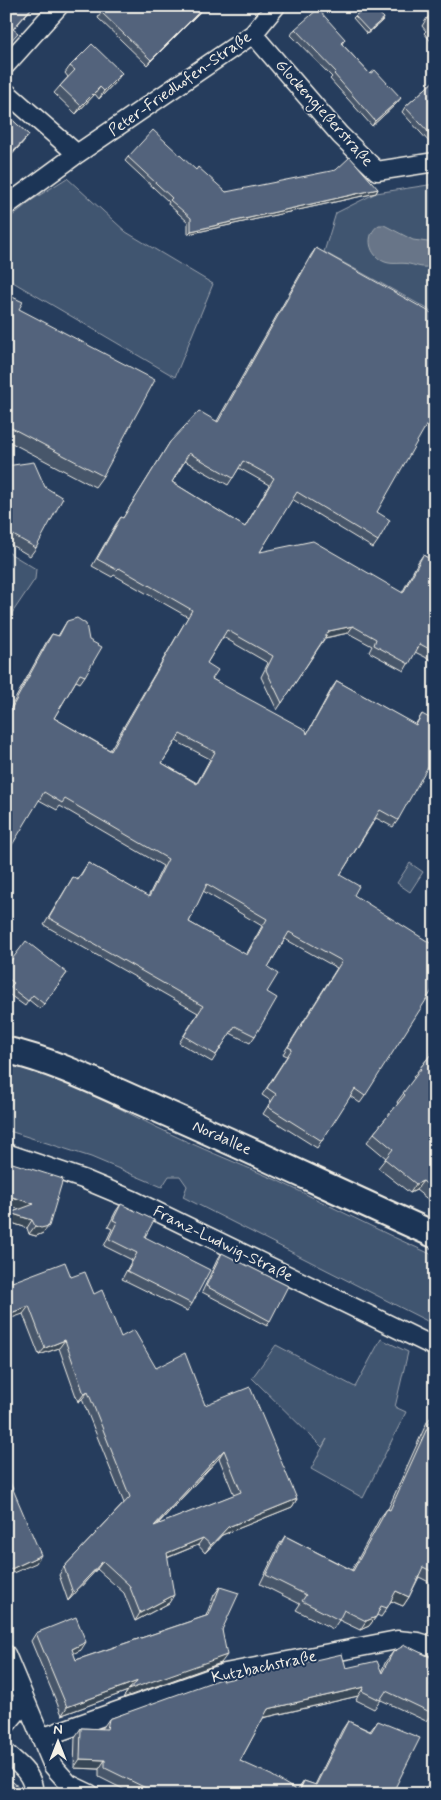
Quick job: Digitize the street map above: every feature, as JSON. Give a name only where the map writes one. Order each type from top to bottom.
[{"type":"main road","name":"Nordallee","points":[[6,1050],[27,1055],[75,1073],[236,1143],[435,1235]]},
{"type":"street","points":[[6,65],[59,6]]},
{"type":"street","name":"Peter-Friedhofen-Straße","points":[[6,206],[77,154],[253,34],[276,6]]},
{"type":"street","name":"Glockengießerstraße","points":[[253,34],[340,135],[378,172],[435,162]]},
{"type":"street","points":[[6,92],[77,154]]},
{"type":"street","name":"Franz-Ludwig-Straße","points":[[6,1153],[83,1179],[133,1200],[435,1347]]},
{"type":"street","name":"Kutzbachstraße","points":[[41,1738],[225,1673],[397,1640],[418,1642],[435,1648]]},
{"type":"street","points":[[6,1654],[53,1766],[69,1784],[90,1794]]},
{"type":"street","points":[[6,1726],[18,1711],[23,1696]]},
{"type":"street","points":[[6,1753],[25,1769],[32,1782],[34,1794]]},
{"type":"shaded area","points":[[67,178],[126,232],[213,284],[175,377],[6,278],[6,221],[32,200]]},
{"type":"shaded area","points":[[435,184],[435,313],[324,252],[336,213],[376,193]]},
{"type":"shaded area","points":[[379,225],[384,225],[413,240],[435,243],[435,264],[422,267],[406,263],[388,263],[380,259],[375,255],[370,245],[371,234]]},
{"type":"shaded area","points":[[6,551],[36,569],[35,579],[6,622]]},
{"type":"shaded area","points":[[410,863],[423,872],[410,892],[397,883]]},
{"type":"shaded area","points":[[6,1065],[45,1075],[83,1090],[170,1134],[274,1179],[435,1256],[435,1325],[183,1197],[187,1186],[180,1176],[169,1176],[162,1187],[91,1157],[6,1130]]},
{"type":"shaded area","points":[[381,1339],[408,1352],[395,1407],[406,1412],[363,1498],[311,1469],[327,1439],[322,1447],[252,1378],[276,1345],[355,1387]]},
{"type":"building","points":[[6,6],[33,6],[13,29],[18,33],[6,46]]},
{"type":"building","points":[[107,6],[140,6],[146,11],[150,6],[153,9],[156,6],[205,6],[151,60],[101,12]]},
{"type":"building","points":[[366,6],[371,6],[384,18],[369,31],[355,16]]},
{"type":"building","points":[[318,9],[345,39],[341,43],[370,74],[375,70],[401,98],[375,121],[334,74],[336,72],[295,29]]},
{"type":"building","points":[[435,12],[435,32],[427,18]]},
{"type":"building","points":[[92,44],[122,73],[104,91],[100,87],[81,106],[60,86],[75,70],[70,66]]},
{"type":"building","points":[[435,80],[435,137],[434,138],[405,107]]},
{"type":"building","points":[[6,114],[29,135],[13,152],[6,146]]},
{"type":"building","points":[[153,130],[196,170],[198,167],[226,192],[336,170],[350,157],[378,189],[191,231],[191,218],[170,200],[172,198],[128,157]]},
{"type":"building","points":[[316,248],[435,315],[435,410],[377,512],[390,520],[378,541],[297,492],[260,552],[313,541],[403,593],[423,555],[435,562],[435,652],[420,644],[409,664],[374,645],[376,639],[353,626],[329,631],[282,703],[266,670],[273,656],[227,630],[207,663],[218,670],[212,679],[306,730],[307,734],[337,681],[416,725],[422,714],[435,721],[435,754],[398,820],[380,810],[340,875],[359,886],[354,895],[435,946],[435,986],[365,1096],[355,1089],[322,1141],[268,1107],[276,1094],[267,1088],[292,1049],[288,1047],[342,961],[289,932],[268,967],[278,974],[267,992],[277,998],[255,1036],[235,1026],[216,1055],[184,1036],[203,1006],[49,918],[73,877],[78,880],[88,863],[149,897],[168,859],[65,799],[62,803],[44,792],[6,855],[6,711],[9,713],[52,634],[59,636],[67,621],[77,618],[86,624],[89,640],[102,647],[85,676],[80,674],[54,718],[111,751],[192,610],[119,568],[117,570],[97,559],[121,517],[123,518],[170,442],[199,411],[218,422]],"holes":[[[189,453],[233,478],[243,461],[274,478],[245,527],[172,482]],[[180,734],[215,752],[197,784],[162,763]],[[207,884],[267,919],[247,955],[189,922]]]},
{"type":"building","points":[[6,294],[23,302],[19,309],[155,380],[103,476],[6,425]]},
{"type":"building","points":[[34,462],[45,487],[63,498],[36,548],[6,531],[6,466]]},
{"type":"building","points":[[26,941],[67,973],[44,1004],[33,995],[28,1001],[10,987],[14,983],[6,977],[6,967]]},
{"type":"building","points":[[435,1049],[435,1191],[423,1181],[416,1184],[385,1159],[393,1149],[374,1133],[405,1095],[403,1093]]},
{"type":"building","points":[[6,1161],[63,1179],[49,1226],[41,1228],[35,1226],[32,1220],[10,1213],[34,1204],[6,1195]]},
{"type":"building","points":[[121,1204],[154,1220],[145,1237],[210,1270],[192,1304],[127,1271],[137,1253],[109,1239],[117,1222],[113,1220]]},
{"type":"building","points":[[222,1253],[288,1286],[270,1321],[206,1286]]},
{"type":"building","points":[[65,1262],[71,1277],[85,1272],[94,1294],[102,1290],[121,1337],[134,1330],[156,1368],[185,1353],[205,1405],[250,1387],[297,1499],[228,1527],[211,1545],[203,1538],[167,1553],[174,1595],[140,1613],[129,1585],[103,1561],[73,1593],[64,1567],[130,1497],[88,1392],[84,1394],[65,1340],[45,1348],[29,1306],[6,1315],[6,1266],[12,1282]],"holes":[[[224,1450],[241,1492],[154,1526]]]},
{"type":"building","points":[[6,1364],[10,1376],[6,1378]]},
{"type":"building","points":[[434,1413],[435,1573],[423,1567],[409,1597],[396,1591],[387,1608],[381,1606],[376,1617],[366,1621],[344,1610],[339,1620],[302,1601],[306,1595],[266,1575],[285,1536],[353,1571],[387,1509],[390,1510]]},
{"type":"building","points":[[6,1473],[41,1555],[9,1570],[6,1564]]},
{"type":"building","points":[[220,1587],[239,1593],[222,1630],[227,1655],[128,1690],[138,1681],[67,1707],[36,1633],[76,1617],[86,1642],[72,1649],[76,1660],[209,1615]]},
{"type":"building","points":[[405,1645],[434,1659],[428,1671],[432,1678],[431,1686],[435,1687],[435,1707],[432,1713],[386,1691],[380,1700],[362,1691],[364,1687],[268,1709],[240,1761],[271,1775],[299,1792],[304,1781],[316,1785],[348,1721],[371,1732],[378,1721],[420,1738],[392,1794],[158,1794],[105,1768],[105,1760],[80,1759],[81,1728],[107,1729],[109,1719],[223,1678],[222,1681],[342,1654],[346,1668],[377,1661],[382,1673],[393,1652]]},
{"type":"building","points":[[435,1773],[435,1794],[425,1794]]},
{"type":"building","points":[[6,1776],[21,1789],[19,1794],[6,1794]]}]
